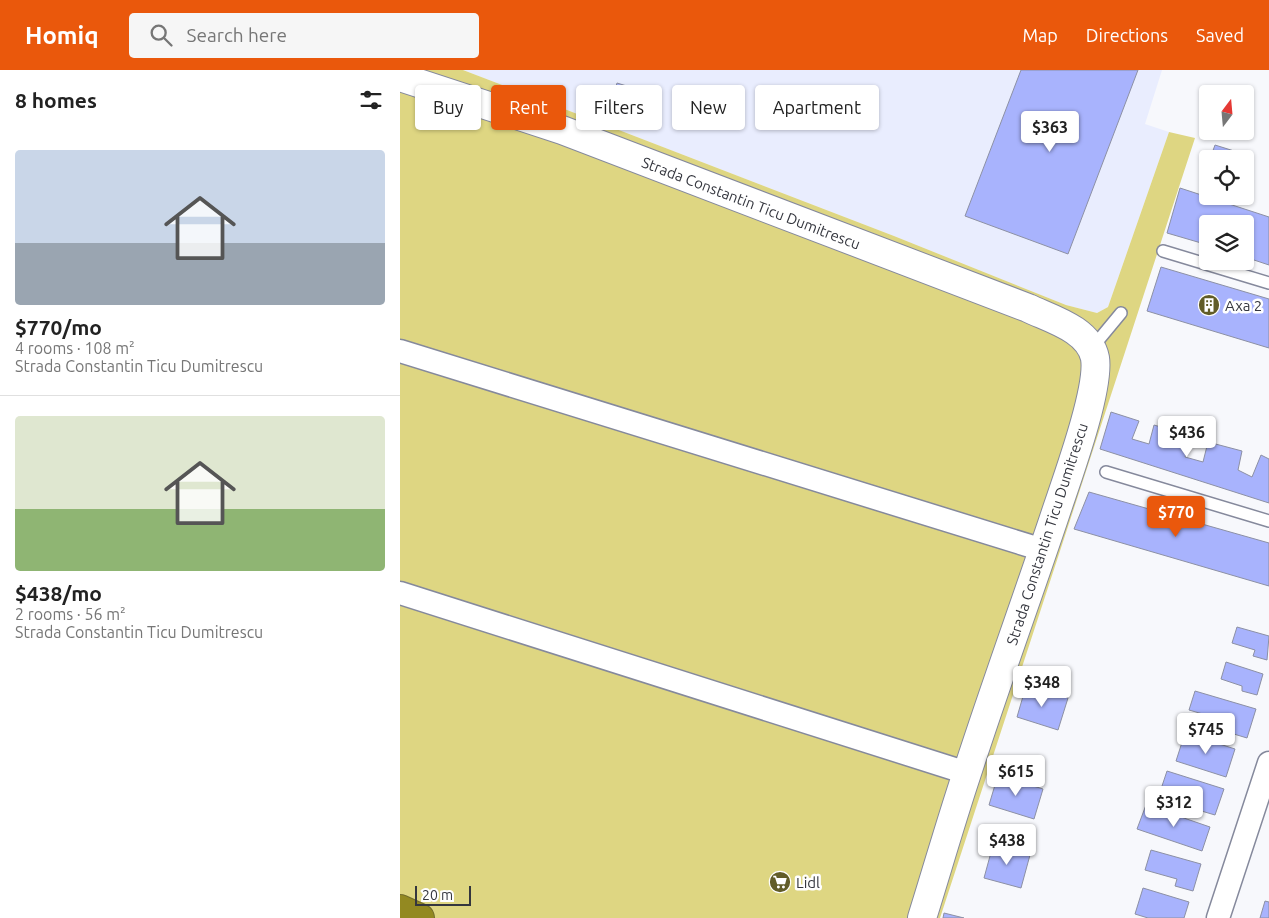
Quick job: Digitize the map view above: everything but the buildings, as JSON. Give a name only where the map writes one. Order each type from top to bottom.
[{"type":"highway","points":[[400,910],[420,918]]},
{"type":"street","name":"Strada Constantin Ticu Dumitrescu","points":[[400,77],[562,130],[1028,308],[1075,330],[1086,339],[1092,348],[1095,371],[1091,398],[1043,550],[967,773],[922,918]]},
{"type":"street","points":[[400,351],[1043,550]]},
{"type":"street","points":[[400,593],[967,773]]},
{"type":"street","points":[[1218,918],[1269,763]]},
{"type":"lane","points":[[1163,251],[1269,283]]},
{"type":"lane","points":[[1092,348],[1121,313]]},
{"type":"lane","points":[[1106,472],[1269,521]]},
{"type":"shaded area","points":[[400,70],[463,70],[502,85],[491,85],[491,130],[566,130],[566,110],[576,114],[576,130],[619,130],[894,236],[1066,305],[1097,313],[1108,307],[1169,132],[1195,138],[940,918],[400,918]]},
{"type":"shaded area","points":[[463,70],[1162,70],[1145,124],[1169,132],[1108,307],[1097,313],[1066,305],[894,236],[619,130],[662,130],[662,85],[576,85],[576,114],[566,110],[566,85],[502,85]]},
{"type":"place","name":"Axa 2","points":[[1209,305]]},
{"type":"place","name":"Lidl","points":[[780,882]]}]
